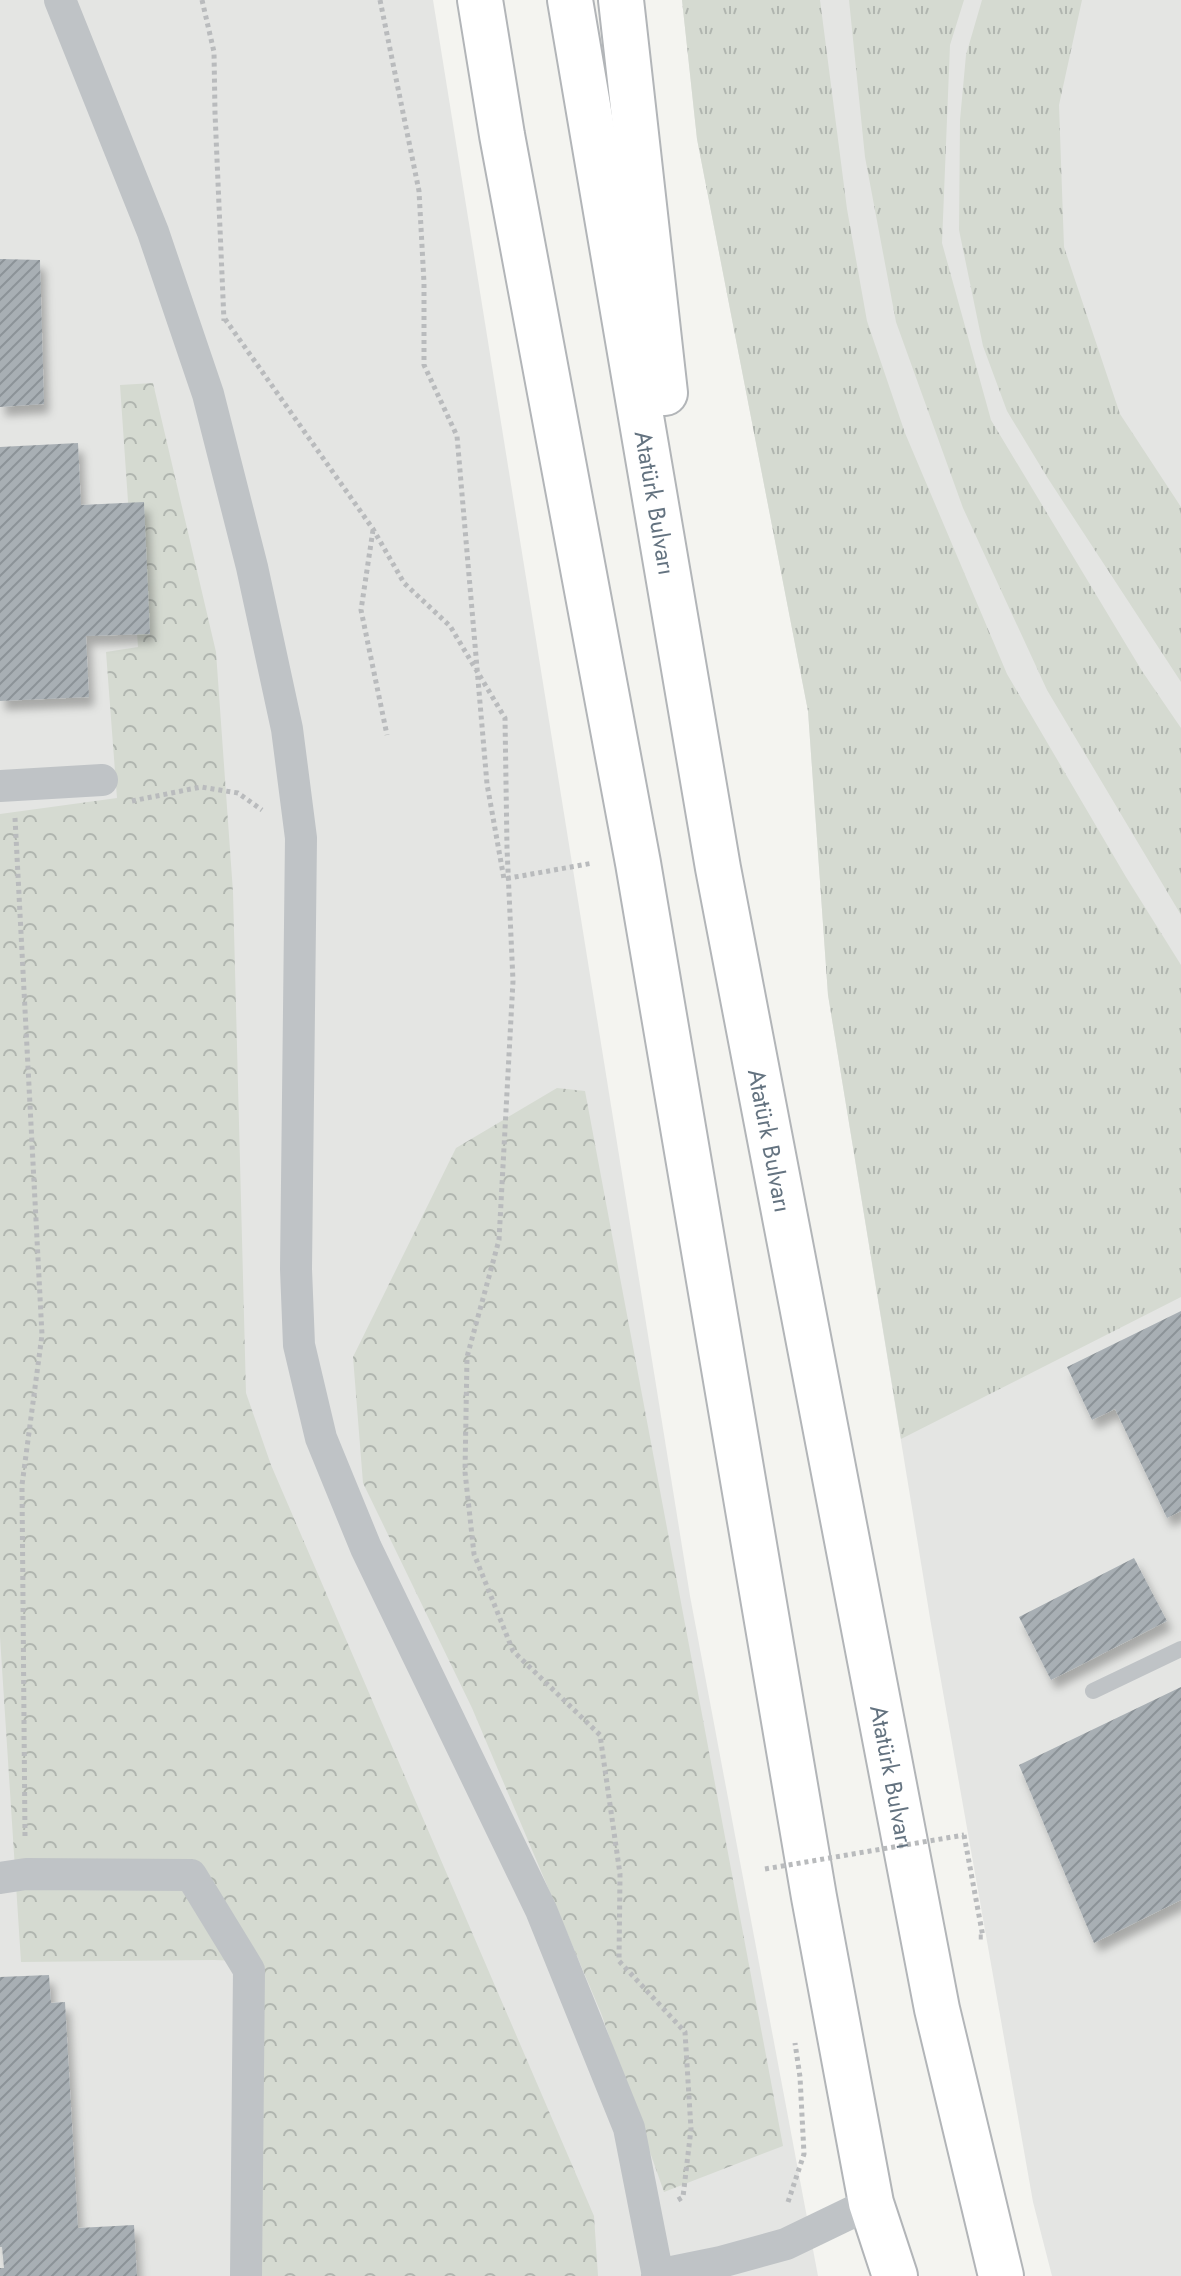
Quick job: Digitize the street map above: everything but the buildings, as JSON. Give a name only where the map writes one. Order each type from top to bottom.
[{"type":"highway","points":[[480,0],[504,150],[641,879],[814,1897],[871,2203],[895,2276]]},
{"type":"highway","name":"Atatürk Bulvarı","points":[[570,0],[718,868],[937,2009],[1001,2276]]},
{"type":"highway","points":[[621,0],[718,868]]},
{"type":"street","points":[[60,0],[153,232],[201,377],[252,567],[287,729],[301,838],[296,1269],[299,1345],[321,1438],[366,1548],[541,1910],[629,2128],[658,2276],[776,2247],[871,2203]]},
{"type":"street","points":[[6,786],[102,780]]},
{"type":"street","points":[[13,1876],[191,1875],[249,1970],[246,2276]]},
{"type":"lane","points":[[1093,1691],[1181,1649]]},
{"type":"path","points":[[201,377],[225,319],[214,52],[202,0]]},
{"type":"path","points":[[380,0],[419,191],[424,365],[457,436],[487,784],[504,879],[593,863]]},
{"type":"path","points":[[225,319],[373,529],[404,583],[450,626],[505,718],[513,981],[499,1240],[467,1357],[465,1472],[474,1554],[513,1651],[600,1735],[620,1874],[619,1961],[685,2032],[691,2129],[683,2197],[648,2224]]},
{"type":"path","points":[[373,529],[361,610],[387,735]]},
{"type":"path","points":[[6,786],[42,1335],[22,1485],[13,1876]]},
{"type":"path","points":[[129,802],[201,787],[238,793],[301,838]]},
{"type":"path","points":[[765,1869],[964,1835],[983,1937],[976,1937]]},
{"type":"path","points":[[776,2247],[770,2216],[789,2201],[804,2154],[800,2077],[793,2033]]},
{"type":"shaded area","points":[[0,0],[433,0],[690,1596],[818,2276],[0,2276]]},
{"type":"shaded area","points":[[682,0],[1181,0],[1181,2276],[1052,2276],[1033,2202],[931,1624],[828,995],[808,711],[697,139]]},
{"type":"green space","points":[[682,0],[820,0],[847,209],[867,321],[905,433],[1007,674],[1181,965],[1181,1297],[901,1439],[828,995],[808,711],[697,139]]},
{"type":"green space","points":[[849,0],[964,0],[950,45],[942,243],[991,420],[1142,671],[1181,728],[1181,915],[1047,690],[963,508],[896,322],[865,157]]},
{"type":"green space","points":[[982,0],[1082,0],[1059,105],[1064,247],[1120,414],[1181,507],[1181,682],[1007,411],[983,346],[959,230],[960,120],[966,55]]},
{"type":"green space","points":[[153,383],[216,652],[233,892],[246,1393],[271,1465],[594,2216],[598,2276],[252,2276],[259,1962],[21,1962],[0,1637],[0,814],[117,798],[106,652],[138,647],[120,385]]},
{"type":"green space","points":[[557,1088],[585,1091],[783,2146],[664,2192],[601,2013],[472,1708],[363,1483],[353,1357],[456,1148]]}]
